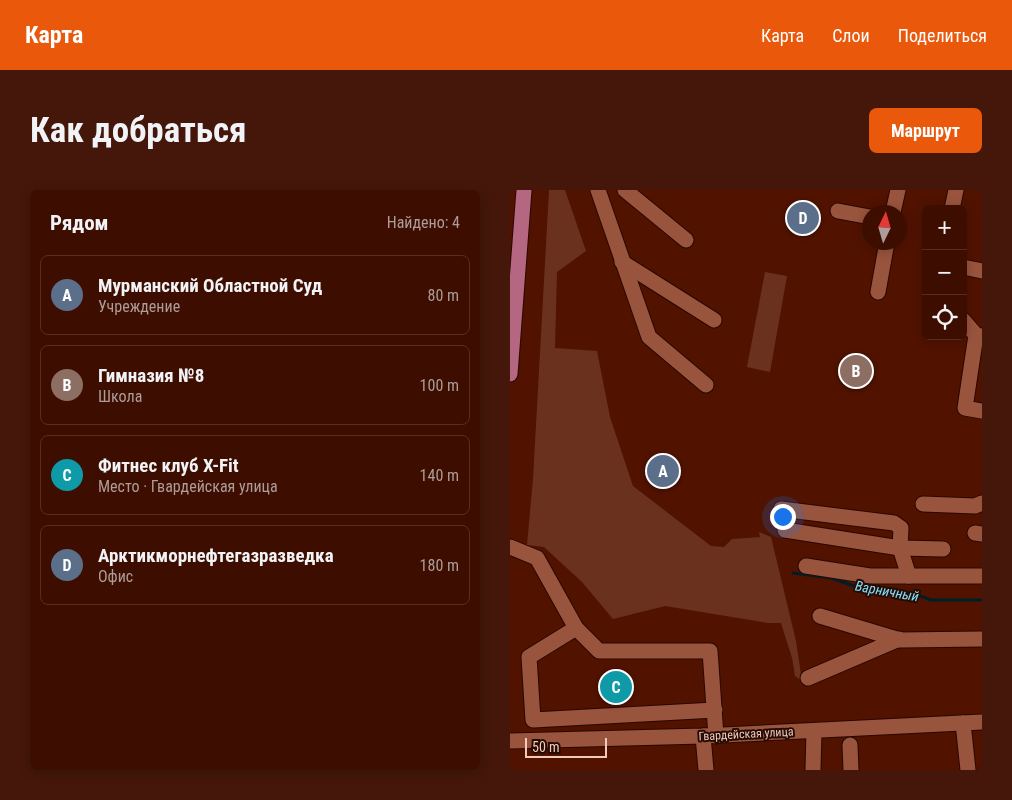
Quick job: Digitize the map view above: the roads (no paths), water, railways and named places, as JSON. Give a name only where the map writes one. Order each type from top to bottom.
[{"type":"main road","points":[[510,374],[524,190]]},
{"type":"street","points":[[598,190],[649,337],[706,384]]},
{"type":"street","points":[[625,190],[686,240]]},
{"type":"street","points":[[895,205],[898,190]]},
{"type":"street","points":[[953,205],[956,190]]},
{"type":"street","points":[[838,211],[862,216]]},
{"type":"street","points":[[878,292],[886,250]]},
{"type":"street","points":[[622,262],[714,320]]},
{"type":"street","points":[[967,268],[982,271]]},
{"type":"street","points":[[967,324],[979,336],[965,408],[982,411]]},
{"type":"street","points":[[923,504],[975,506],[982,503]]},
{"type":"street","points":[[781,509],[894,523],[901,528],[900,548],[909,576]]},
{"type":"street","points":[[785,530],[900,548],[943,548]]},
{"type":"street","points":[[510,547],[537,558],[576,628],[599,651],[710,651],[715,710],[706,770]]},
{"type":"street","points":[[806,566],[870,576],[982,576]]},
{"type":"street","points":[[820,616],[899,639],[982,639]]},
{"type":"street","points":[[576,628],[529,657],[533,720],[715,710]]},
{"type":"street","points":[[808,678],[899,639]]},
{"type":"street","name":"Гвардейская улица","points":[[510,741],[710,736],[982,722]]},
{"type":"street","points":[[963,723],[968,770]]},
{"type":"street","points":[[813,770],[814,731]]},
{"type":"street","points":[[850,745],[851,770]]},
{"type":"waterway","name":"Варничный","points":[[793,573],[831,578],[860,588],[915,594],[931,600],[982,600]]},
{"type":"place","name":"Арктикморнефтегазразведка","points":[[803,218]]},
{"type":"place","name":"Гимназия №8","points":[[856,371]]},
{"type":"place","name":"Мурманский Областной Суд","points":[[663,471]]},
{"type":"place","name":"Фитнес клуб X-Fit","points":[[616,687]]}]
